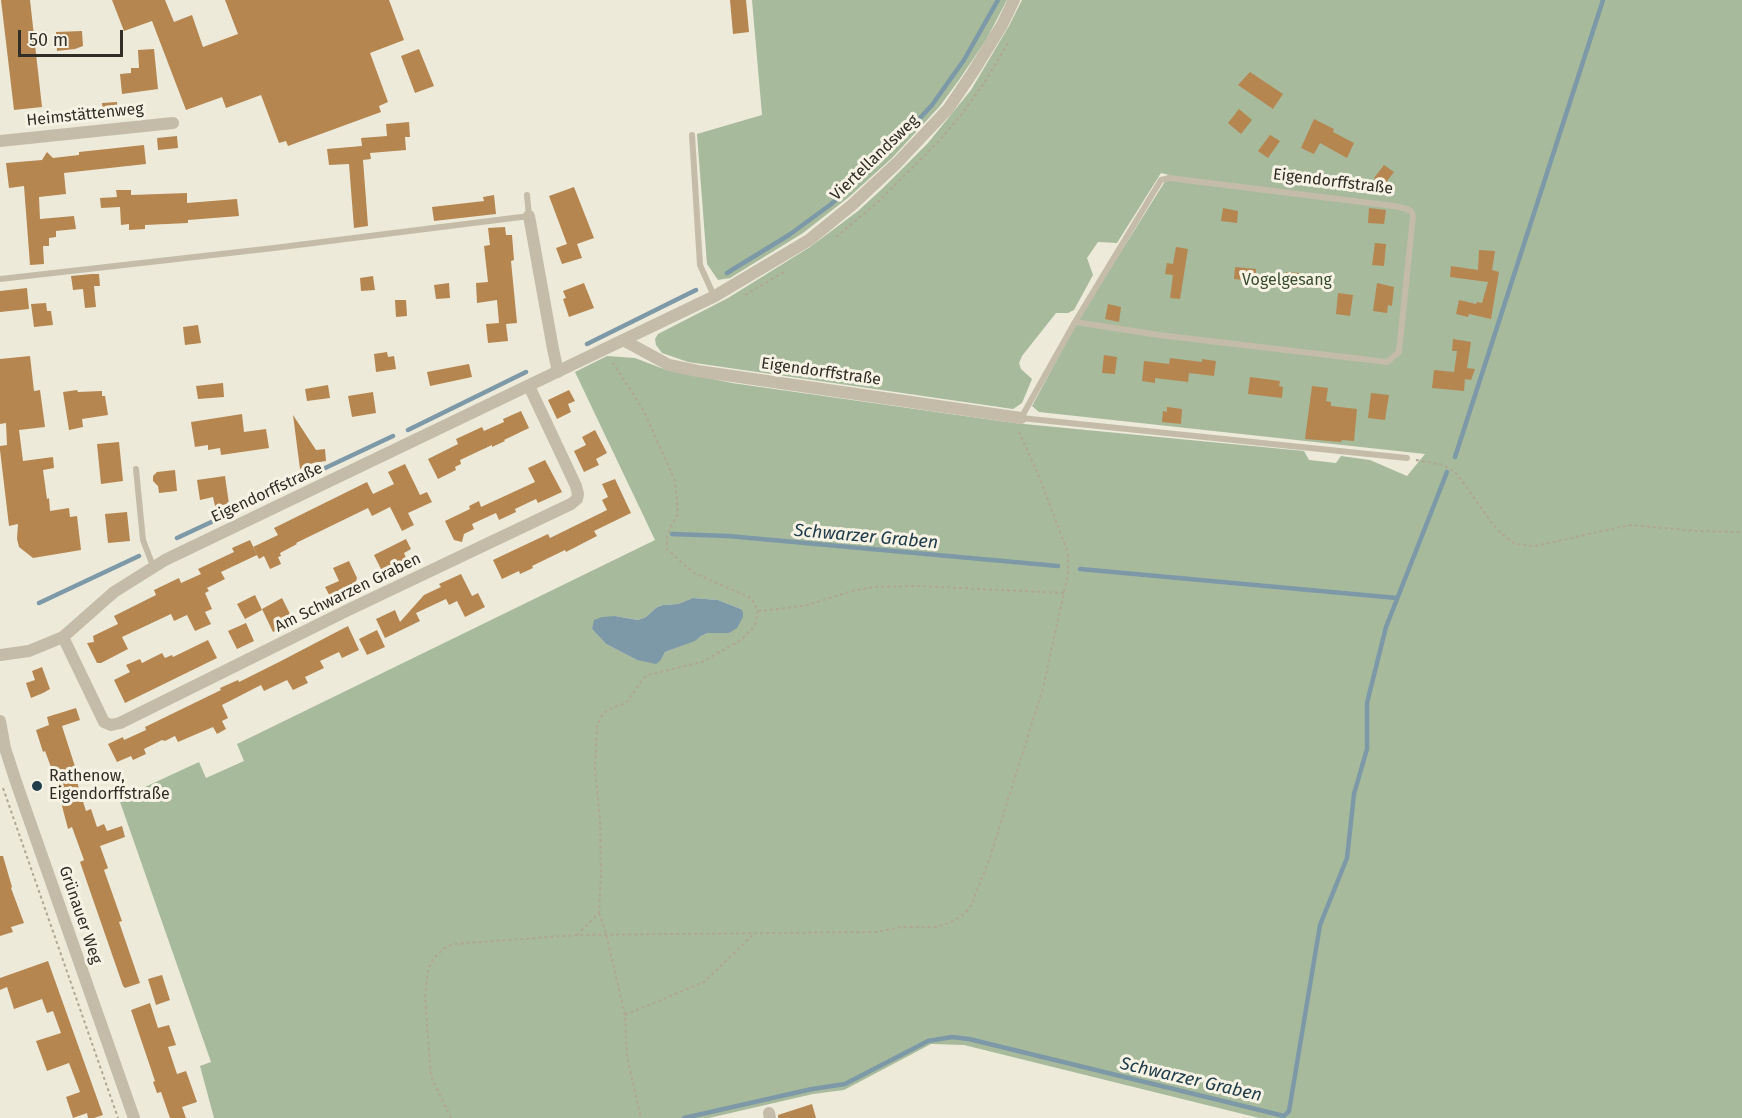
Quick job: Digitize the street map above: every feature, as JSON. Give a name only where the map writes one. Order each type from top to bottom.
[{"type":"street","name":"Viertellandsweg","points":[[684,310],[715,296],[809,240],[852,206],[948,109],[1002,25],[1014,0]]},
{"type":"street","name":"Heimstättenweg","points":[[0,141],[173,123]]},
{"type":"street","points":[[530,216],[558,372]]},
{"type":"street","name":"Eigendorffstraße","points":[[0,655],[29,651],[63,638],[114,592],[153,566],[684,310]]},
{"type":"street","name":"Eigendorffstraße","points":[[623,340],[669,364],[698,371],[1021,418]]},
{"type":"street","name":"Am Schwarzen Graben","points":[[63,638],[104,722],[111,725],[120,723],[348,610],[571,504],[577,499],[577,490],[529,386]]},
{"type":"street","name":"Grünauer Weg","points":[[0,722],[5,748],[16,782],[134,1118]]},
{"type":"lane","points":[[692,135],[700,265],[715,296]]},
{"type":"lane","name":"Eigendorffstraße","points":[[1075,322],[1170,336],[1387,362],[1399,352],[1413,216],[1407,209],[1169,178],[1161,180],[1075,322],[1021,418],[1407,458]]},
{"type":"lane","points":[[0,279],[530,216],[528,195]]},
{"type":"lane","points":[[136,469],[143,540],[153,566]]},
{"type":"path","points":[[604,350],[644,411],[675,481],[678,514],[670,528],[667,549],[694,573],[751,598],[758,611],[753,628],[741,640],[702,662],[648,675],[626,703],[607,710],[601,717],[597,728],[595,768],[600,821],[599,913],[625,1015],[627,1057],[641,1118]]},
{"type":"path","points":[[451,1118],[431,1077],[425,996],[428,970],[433,959],[443,949],[453,944],[577,934],[876,932],[902,927],[936,927],[962,916],[971,906],[990,857],[1043,688],[1068,573],[1068,553],[1039,476],[1018,429],[1021,418]]},
{"type":"path","points":[[1407,458],[1444,465],[1457,474],[1494,526],[1515,544],[1535,546],[1630,525],[1742,532]]},
{"type":"path","points":[[758,611],[808,604],[875,587],[919,586],[1064,593]]},
{"type":"path","points":[[2,787],[118,1118]]},
{"type":"path","points":[[577,934],[599,913]]},
{"type":"path","points":[[625,1015],[704,982],[755,932]]},
{"type":"green space","points":[[752,0],[1007,0],[986,40],[959,80],[940,106],[892,158],[849,197],[803,233],[730,278],[718,280],[707,264],[697,134],[762,115]]},
{"type":"green space","name":"Vogelgesang","points":[[1022,0],[1742,0],[1742,1118],[1259,1118],[964,1045],[931,1044],[844,1090],[813,1094],[709,1118],[214,1118],[200,1066],[211,1062],[119,799],[199,762],[206,778],[244,761],[237,744],[655,540],[575,372],[607,356],[635,358],[661,368],[732,383],[1014,423],[1304,451],[1309,460],[1336,463],[1341,456],[1370,460],[1407,476],[1425,454],[1039,412],[1032,406],[1080,317],[1169,175],[1161,173],[1117,243],[1098,242],[1087,258],[1093,275],[1074,310],[1068,313],[1056,313],[1022,356],[1019,363],[1021,369],[1032,379],[1022,403],[1013,409],[688,362],[662,353],[656,345],[655,339],[658,334],[728,298],[810,247],[858,211],[883,188],[928,143],[971,90]],"holes":[[[693,598],[718,600],[741,609],[729,633],[708,633],[665,652],[661,660],[637,660],[606,644],[592,629],[615,616],[638,620],[646,617],[657,607],[678,604]]]},
{"type":"water","points":[[693,598],[718,600],[741,609],[743,617],[737,628],[729,633],[708,633],[695,641],[665,652],[656,664],[637,660],[606,644],[592,629],[594,620],[602,617],[615,616],[638,620],[646,617],[657,607],[678,604]]},
{"type":"building","points":[[1,0],[30,0],[42,107],[14,110]]},
{"type":"building","points":[[112,0],[165,0],[174,22],[192,15],[203,47],[238,34],[225,0],[389,0],[404,40],[370,53],[388,102],[379,106],[381,112],[288,146],[286,141],[279,143],[261,95],[226,108],[222,97],[186,110],[152,21],[124,31]]},
{"type":"building","points":[[730,0],[746,0],[749,32],[733,34]]},
{"type":"building","points":[[82,31],[83,46],[57,51],[56,32]]},
{"type":"building","points":[[154,49],[158,89],[122,94],[120,74],[131,73],[131,68],[139,68],[138,50]]},
{"type":"building","points":[[419,49],[434,86],[415,93],[401,56]]},
{"type":"building","points":[[1250,72],[1283,94],[1273,109],[1238,85]]},
{"type":"building","points":[[117,102],[118,115],[103,116],[102,103]]},
{"type":"building","points":[[1239,109],[1252,120],[1241,134],[1228,123]]},
{"type":"building","points":[[1314,119],[1354,143],[1347,158],[1320,143],[1314,154],[1301,148]]},
{"type":"building","points":[[409,122],[410,137],[405,137],[406,150],[370,153],[371,159],[363,160],[368,226],[354,228],[349,164],[329,165],[327,149],[362,146],[361,138],[387,136],[386,124]]},
{"type":"building","points":[[1270,135],[1280,141],[1268,158],[1258,151]]},
{"type":"building","points":[[177,136],[178,148],[158,150],[157,138]]},
{"type":"building","points":[[144,145],[146,164],[64,173],[66,194],[39,197],[40,219],[74,216],[76,229],[56,231],[56,237],[49,238],[49,246],[43,246],[44,264],[30,265],[24,186],[9,188],[6,163],[42,160],[47,152],[53,158],[79,155],[79,152]]},
{"type":"building","points":[[1384,165],[1394,172],[1384,185],[1374,178]]},
{"type":"building","points":[[574,187],[594,238],[577,244],[582,258],[562,264],[556,248],[567,244],[549,196]]},
{"type":"building","points":[[116,190],[131,190],[131,195],[187,193],[187,203],[237,199],[239,216],[188,220],[188,223],[145,225],[145,229],[129,230],[129,224],[121,225],[120,207],[101,208],[100,198],[117,197]]},
{"type":"building","points":[[494,195],[496,214],[434,221],[432,207],[484,201],[483,197]]},
{"type":"building","points":[[1223,208],[1238,211],[1237,223],[1221,221]]},
{"type":"building","points":[[1369,208],[1386,210],[1384,224],[1368,223]]},
{"type":"building","points":[[505,227],[506,235],[512,235],[514,260],[511,261],[517,323],[506,324],[508,341],[488,343],[486,324],[499,323],[497,300],[477,303],[476,283],[488,282],[484,246],[490,245],[488,228]]},
{"type":"building","points":[[1375,243],[1386,244],[1384,266],[1372,265]]},
{"type":"building","points":[[1176,247],[1188,249],[1180,299],[1170,298],[1173,275],[1165,274],[1167,263],[1173,264]]},
{"type":"building","points":[[1479,250],[1495,251],[1492,270],[1499,272],[1491,319],[1469,314],[1468,317],[1456,314],[1459,300],[1482,303],[1488,282],[1450,277],[1451,266],[1478,270]]},
{"type":"building","points":[[1235,267],[1256,269],[1255,281],[1234,279]]},
{"type":"building","points":[[1286,272],[1299,273],[1298,288],[1285,287]]},
{"type":"building","points":[[99,274],[100,286],[94,286],[96,307],[85,308],[83,289],[73,290],[71,276]]},
{"type":"building","points":[[373,276],[375,290],[361,291],[360,278]]},
{"type":"building","points":[[449,283],[450,298],[436,299],[434,285]]},
{"type":"building","points":[[584,283],[594,308],[569,317],[563,291]]},
{"type":"building","points":[[1377,283],[1394,287],[1392,306],[1388,305],[1387,313],[1373,311]]},
{"type":"building","points":[[27,288],[29,309],[0,312],[0,291]]},
{"type":"building","points":[[1338,293],[1353,295],[1350,316],[1336,314]]},
{"type":"building","points":[[395,300],[406,300],[407,316],[396,317]]},
{"type":"building","points":[[46,303],[47,311],[51,311],[53,325],[34,327],[31,304]]},
{"type":"building","points":[[1108,304],[1121,307],[1119,322],[1105,319]]},
{"type":"building","points":[[198,325],[201,343],[185,345],[183,327]]},
{"type":"building","points":[[1453,339],[1471,342],[1467,368],[1475,369],[1471,380],[1465,379],[1464,391],[1432,388],[1434,370],[1454,372],[1457,351],[1452,351]]},
{"type":"building","points":[[387,352],[388,357],[394,356],[396,369],[376,372],[374,354]]},
{"type":"building","points":[[1104,355],[1117,357],[1115,374],[1102,373]]},
{"type":"building","points":[[30,356],[34,391],[40,390],[45,427],[19,430],[23,461],[53,457],[54,468],[43,470],[50,511],[69,508],[70,517],[77,516],[81,550],[33,558],[19,547],[18,524],[9,526],[0,450],[0,446],[7,445],[6,423],[0,424],[0,359]]},
{"type":"building","points":[[1170,358],[1202,362],[1202,359],[1216,361],[1214,376],[1189,373],[1188,382],[1155,378],[1155,383],[1142,381],[1144,361],[1169,364]]},
{"type":"building","points":[[469,364],[472,377],[430,386],[427,372]]},
{"type":"building","points":[[1250,377],[1280,381],[1279,386],[1283,387],[1282,398],[1248,394]]},
{"type":"building","points":[[223,383],[224,397],[198,399],[196,386]]},
{"type":"building","points":[[328,385],[330,398],[307,401],[305,389]]},
{"type":"building","points":[[1312,386],[1328,388],[1326,401],[1331,402],[1331,406],[1357,409],[1354,441],[1305,439]]},
{"type":"building","points":[[77,390],[78,392],[102,391],[108,415],[82,419],[83,427],[69,430],[63,392]]},
{"type":"building","points":[[569,390],[575,401],[568,404],[571,412],[557,419],[548,400]]},
{"type":"building","points":[[373,392],[376,413],[352,417],[348,396]]},
{"type":"building","points":[[1371,393],[1389,395],[1385,420],[1368,418]]},
{"type":"building","points":[[1167,407],[1182,409],[1181,424],[1162,422],[1163,411],[1167,412]]},
{"type":"building","points":[[521,411],[529,428],[460,460],[461,464],[455,467],[456,470],[438,479],[428,459],[458,444],[456,439],[482,427],[484,431]]},
{"type":"building","points":[[242,414],[244,432],[266,429],[269,448],[221,455],[220,448],[208,450],[208,445],[195,447],[191,422]]},
{"type":"building","points":[[293,415],[316,450],[325,449],[326,461],[313,463],[300,469]]},
{"type":"building","points":[[595,430],[607,453],[596,459],[599,465],[584,472],[574,451],[586,445],[582,437]]},
{"type":"building","points":[[119,442],[123,481],[101,484],[97,444]]},
{"type":"building","points":[[545,460],[562,492],[538,503],[536,499],[499,520],[496,513],[472,524],[474,529],[464,534],[462,542],[454,540],[445,521],[470,509],[469,506],[479,501],[481,507],[535,482],[528,468]]},
{"type":"building","points":[[405,464],[420,495],[427,492],[432,502],[408,513],[414,525],[402,531],[390,507],[372,516],[368,508],[280,553],[281,556],[278,557],[281,564],[270,569],[264,556],[259,559],[253,547],[278,535],[274,528],[367,482],[373,494],[394,484],[388,472]]},
{"type":"building","points":[[175,470],[177,491],[159,493],[153,476],[157,472]]},
{"type":"building","points":[[225,476],[229,504],[215,506],[213,497],[200,500],[197,480]]},
{"type":"building","points":[[615,479],[631,513],[594,531],[597,536],[566,552],[565,550],[520,574],[519,571],[502,579],[493,560],[548,534],[550,538],[607,510],[602,500],[608,497],[602,484]]},
{"type":"building","points":[[127,512],[130,541],[108,543],[105,514]]},
{"type":"building","points":[[406,539],[411,549],[404,553],[409,565],[385,577],[374,555]]},
{"type":"building","points":[[250,540],[257,555],[221,572],[225,579],[207,588],[209,591],[205,593],[212,609],[205,612],[211,624],[195,631],[187,615],[174,621],[171,614],[122,637],[128,649],[97,663],[87,643],[94,642],[93,636],[118,624],[114,616],[156,595],[154,590],[179,578],[181,583],[201,574],[198,569],[234,552],[232,548]]},
{"type":"building","points":[[349,561],[357,578],[352,593],[333,602],[325,587],[339,581],[333,568]]},
{"type":"building","points":[[461,574],[472,596],[478,593],[485,607],[465,617],[457,601],[449,605],[446,599],[416,613],[420,621],[385,638],[376,619],[395,610],[400,622],[424,595],[441,587],[439,584]]},
{"type":"building","points":[[255,595],[262,610],[245,619],[237,604]]},
{"type":"building","points":[[282,598],[294,622],[273,632],[262,609]]},
{"type":"building","points":[[246,623],[254,641],[237,649],[228,631]]},
{"type":"building","points":[[348,626],[359,650],[342,658],[339,652],[320,661],[324,668],[305,677],[308,683],[293,690],[287,680],[264,691],[261,685],[222,705],[228,718],[222,721],[226,729],[217,734],[213,727],[178,742],[175,736],[144,749],[146,754],[133,760],[131,756],[117,762],[108,744],[146,730],[145,727],[221,690],[220,688],[238,680],[239,682]]},
{"type":"building","points":[[377,630],[385,647],[367,655],[359,639]]},
{"type":"building","points":[[208,640],[217,658],[125,703],[114,680],[130,672],[126,665],[140,659],[142,663],[162,653],[165,658],[172,655],[173,657]]},
{"type":"building","points":[[42,667],[50,689],[31,698],[26,683],[35,680],[32,671]]},
{"type":"building","points":[[76,708],[80,720],[62,726],[79,779],[77,781],[86,811],[91,809],[97,827],[104,824],[107,831],[122,826],[125,837],[100,846],[108,868],[104,870],[122,921],[119,922],[140,983],[125,988],[80,862],[84,860],[72,827],[68,829],[54,775],[36,730],[49,725],[47,717]]},
{"type":"building","points":[[0,856],[3,856],[11,888],[24,923],[11,927],[13,932],[0,936]]},
{"type":"building","points":[[48,961],[103,1115],[94,1118],[88,1118],[87,1113],[73,1118],[66,1097],[80,1092],[69,1063],[47,1071],[36,1041],[61,1033],[53,1011],[47,1013],[42,999],[14,1009],[7,987],[0,990],[0,978]]},
{"type":"building","points":[[162,975],[170,1000],[156,1005],[148,979]]},
{"type":"building","points":[[150,1003],[158,1028],[169,1025],[176,1045],[168,1047],[177,1074],[186,1071],[197,1102],[182,1107],[186,1118],[170,1118],[161,1092],[157,1093],[153,1082],[155,1081],[131,1010]]},
{"type":"building","points":[[812,1104],[816,1118],[778,1118],[778,1115]]},
{"type":"waterway","points":[[727,273],[789,235],[830,205],[898,142],[932,105],[964,60],[998,0]]},
{"type":"waterway","points":[[1455,457],[1603,0]]},
{"type":"waterway","points":[[587,344],[696,290]]},
{"type":"waterway","points":[[408,430],[526,372]]},
{"type":"waterway","points":[[270,494],[393,436]]},
{"type":"waterway","name":"Schwarzer Graben","points":[[684,1118],[812,1089],[845,1084],[928,1041],[952,1037],[969,1039],[1284,1116],[1289,1111],[1320,925],[1347,858],[1354,794],[1367,749],[1367,703],[1386,627],[1447,472]]},
{"type":"waterway","points":[[177,538],[250,504]]},
{"type":"waterway","name":"Schwarzer Graben","points":[[672,534],[728,536],[1058,566]]},
{"type":"waterway","points":[[39,603],[139,556]]},
{"type":"waterway","name":"Schwarzer Graben","points":[[1080,569],[1397,598]]},
{"type":"place","name":"Rathenow, Eigendorffstraße","points":[[37,786]]}]
